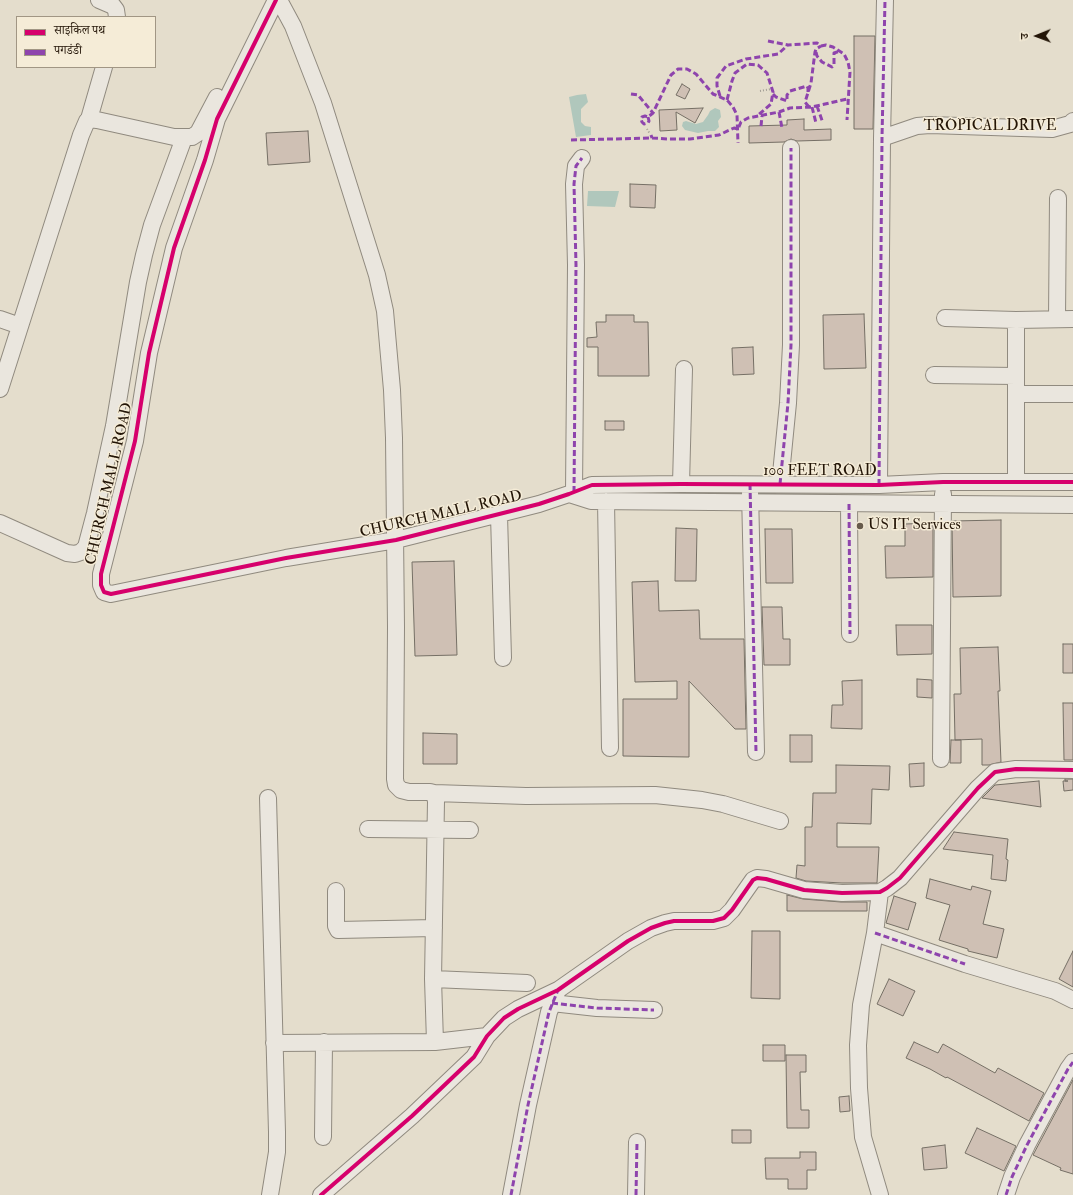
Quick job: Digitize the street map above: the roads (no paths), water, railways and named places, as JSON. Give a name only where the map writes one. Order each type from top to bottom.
[{"type":"street","points":[[99,0],[113,6],[117,16]]},
{"type":"street","points":[[89,120],[97,120],[174,137],[192,137],[198,133],[268,0]]},
{"type":"street","points":[[277,0],[293,26],[323,103],[382,294],[392,390],[396,540],[396,785],[403,791],[430,792],[434,794],[526,796],[655,795],[724,804],[780,820]]},
{"type":"street","name":"CHURCH MALL ROAD","points":[[277,0],[217,119],[205,160],[174,248],[149,353],[134,440],[101,574],[100,585],[104,592],[111,594],[286,558],[396,540],[499,515],[572,493]]},
{"type":"street","points":[[879,485],[882,138],[885,0]]},
{"type":"street","points":[[0,389],[80,135],[85,123],[89,120],[104,68]]},
{"type":"street","name":"TROPICAL DRIVE","points":[[882,138],[917,126],[930,125],[1052,129],[1066,126],[1073,121]]},
{"type":"street","points":[[0,523],[67,553],[75,554],[86,548],[114,426],[142,262],[152,225],[184,138]]},
{"type":"street","points":[[780,484],[788,403],[791,345],[791,148]]},
{"type":"street","points":[[572,493],[576,265],[574,184],[576,166],[582,158]]},
{"type":"street","points":[[1057,319],[1058,198]]},
{"type":"street","points":[[945,318],[1016,320],[1073,319]]},
{"type":"street","points":[[0,319],[20,326]]},
{"type":"street","points":[[1016,320],[1016,482]]},
{"type":"street","points":[[684,369],[688,484],[694,502]]},
{"type":"street","points":[[934,375],[1016,376]]},
{"type":"street","points":[[1016,394],[1073,394]]},
{"type":"street","points":[[941,759],[943,482]]},
{"type":"street","name":"100 FEET ROAD","points":[[572,493],[592,485],[879,485],[943,482],[1069,482]]},
{"type":"street","points":[[1069,482],[1069,505]]},
{"type":"street","points":[[750,484],[756,752]]},
{"type":"street","name":"100 FEET ROAD","points":[[572,493],[591,501],[1069,505]]},
{"type":"street","points":[[606,501],[610,748]]},
{"type":"street","points":[[848,504],[850,634]]},
{"type":"street","points":[[499,515],[503,658]]},
{"type":"street","points":[[321,1195],[412,1116],[474,1058],[487,1036],[504,1018],[512,1012],[555,997],[628,941],[657,926],[674,921],[712,921],[724,918],[732,910],[756,878],[766,879],[804,890],[842,893],[886,888],[900,878],[985,780],[999,771],[1016,769],[1073,770]]},
{"type":"street","points":[[434,794],[436,801],[433,979],[435,1042]]},
{"type":"street","points":[[268,798],[277,1152],[270,1195]]},
{"type":"street","points":[[368,829],[470,830]]},
{"type":"street","points":[[880,1195],[863,1137],[859,1088],[858,1046],[861,1005],[875,933],[886,888]]},
{"type":"street","points":[[336,891],[336,926],[338,930],[434,928]]},
{"type":"street","points":[[875,933],[965,964],[1055,991],[1073,1000]]},
{"type":"street","points":[[433,979],[528,983]]},
{"type":"street","points":[[555,997],[597,1008],[654,1010]]},
{"type":"street","points":[[511,1195],[528,1105],[555,997]]},
{"type":"street","points":[[274,1043],[435,1042],[487,1036]]},
{"type":"street","points":[[323,1137],[324,1042]]},
{"type":"street","points":[[1006,1195],[1027,1145],[1073,1062]]},
{"type":"street","points":[[636,1195],[637,1142]]},
{"type":"place","name":"US IT Services","points":[[860,526]]}]
